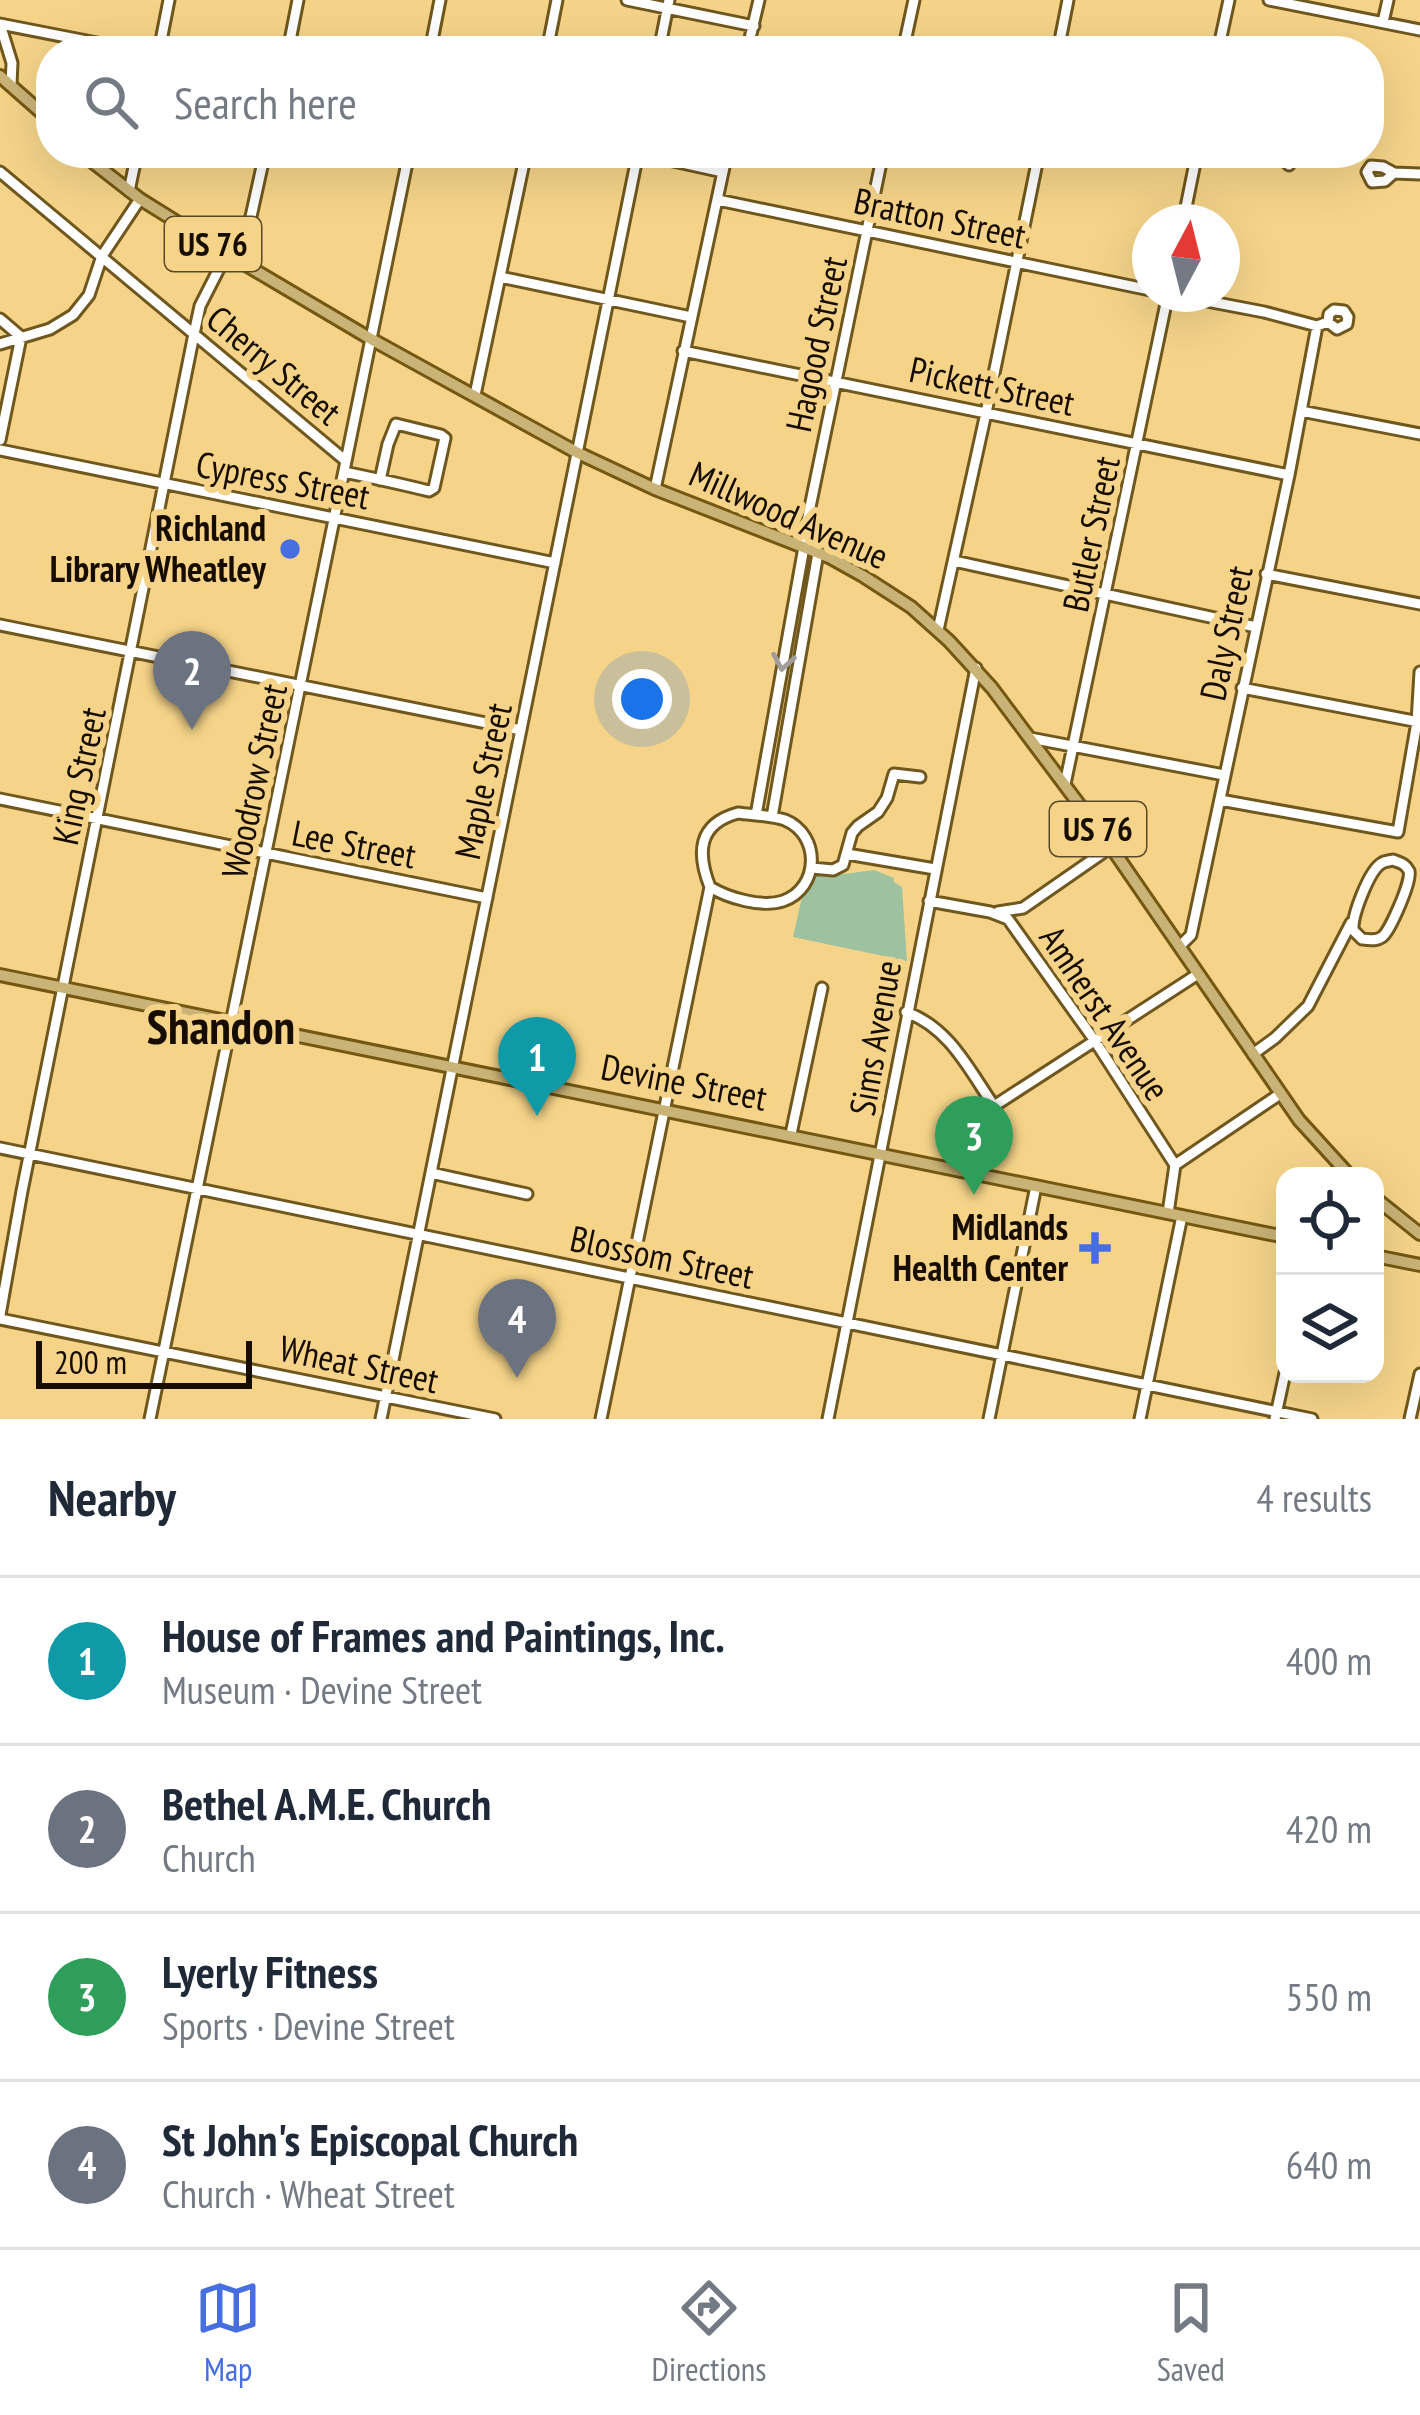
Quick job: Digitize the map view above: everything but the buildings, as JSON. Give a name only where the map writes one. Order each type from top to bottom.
[{"type":"main road","points":[[6,80],[36,107]]},
{"type":"main road","name":"Millwood Avenue","points":[[100,168],[241,262],[575,452],[803,546],[895,595],[976,668],[1112,847],[1280,1094],[1341,1167]]},
{"type":"main road","name":"Devine Street","points":[[0,975],[1276,1235]]},
{"type":"main road","points":[[1384,1205],[1420,1234]]},
{"type":"main road","points":[[1384,1258],[1420,1265]]},
{"type":"street","points":[[162,36],[169,0]]},
{"type":"street","points":[[290,36],[298,0]]},
{"type":"street","points":[[433,36],[440,0]]},
{"type":"street","points":[[550,36],[557,0]]},
{"type":"street","points":[[627,0],[669,4],[754,26]]},
{"type":"street","points":[[753,36],[759,0]]},
{"type":"street","points":[[906,36],[914,0]]},
{"type":"street","points":[[1061,36],[1068,0]]},
{"type":"street","points":[[1221,36],[1229,0]]},
{"type":"street","points":[[1269,0],[1420,30]]},
{"type":"street","points":[[1384,22],[1388,0]]},
{"type":"street","points":[[662,36],[669,4]]},
{"type":"street","points":[[6,80],[12,63],[0,24],[61,36]]},
{"type":"street","points":[[129,191],[134,168]]},
{"type":"street","points":[[241,262],[262,168]]},
{"type":"street","name":"Woodrow Street","points":[[150,1419],[406,168]]},
{"type":"street","points":[[475,395],[523,168]]},
{"type":"street","name":"Maple Street","points":[[381,1419],[635,168]]},
{"type":"street","points":[[706,168],[724,172]]},
{"type":"street","points":[[655,488],[725,168]]},
{"type":"street","name":"Hagood Street","points":[[756,815],[834,380],[880,168]]},
{"type":"street","points":[[938,630],[1036,168]]},
{"type":"street","points":[[1187,204],[1194,168]]},
{"type":"street","name":"Cherry Street","points":[[0,172],[345,466]]},
{"type":"street","points":[[1394,173],[1420,174]]},
{"type":"street","points":[[0,344],[50,329],[73,315],[88,295],[102,256],[140,199]]},
{"type":"street","name":"Bratton Street","points":[[718,200],[1132,286]]},
{"type":"street","name":"King Street","points":[[0,1317],[194,334],[200,307],[227,253]]},
{"type":"street","points":[[500,277],[691,316]]},
{"type":"street","name":"Daly Street","points":[[1180,946],[1191,935],[1322,324],[1240,307]]},
{"type":"street","name":"Butler Street","points":[[1065,784],[1165,312]]},
{"type":"street","points":[[0,320],[21,337]]},
{"type":"street","points":[[0,440],[21,337]]},
{"type":"street","name":"Pickett Street","points":[[683,351],[1289,475]]},
{"type":"street","points":[[1301,411],[1420,434]]},
{"type":"street","points":[[345,466],[380,480],[429,490],[434,488],[445,438],[396,424],[380,480]]},
{"type":"street","name":"Cypress Street","points":[[0,450],[555,563]]},
{"type":"street","points":[[772,817],[818,553]]},
{"type":"street","points":[[954,561],[1256,627]]},
{"type":"street","points":[[1266,574],[1420,604]]},
{"type":"street","points":[[0,625],[521,730]]},
{"type":"street","name":"Sims Avenue","points":[[828,1419],[976,668]]},
{"type":"street","points":[[1220,800],[1398,832],[1418,722],[1420,672]]},
{"type":"street","points":[[1242,688],[1418,722]]},
{"type":"street","points":[[1030,738],[1224,775]]},
{"type":"street","points":[[812,868],[833,870],[843,865],[852,833],[878,812],[894,774],[920,777]]},
{"type":"street","name":"Lee Street","points":[[0,799],[487,898]]},
{"type":"street","points":[[601,1419],[710,887],[702,865],[703,840],[725,816],[772,817],[787,821],[803,834],[812,854],[807,881],[795,895],[772,903],[724,895],[710,887]]},
{"type":"street","points":[[990,912],[1023,908],[1112,847]]},
{"type":"street","points":[[848,854],[935,869]]},
{"type":"street","points":[[1253,1054],[1308,1006],[1376,868],[1393,860],[1405,866],[1409,884],[1386,932],[1376,940],[1362,939],[1352,923]]},
{"type":"street","name":"Amherst Avenue","points":[[929,901],[1008,920],[1095,1041],[1174,1165]]},
{"type":"street","points":[[1023,908],[1023,940]]},
{"type":"street","points":[[906,1012],[934,1027],[958,1051],[994,1106],[1198,974]]},
{"type":"street","points":[[791,1134],[822,988]]},
{"type":"street","points":[[1168,1213],[1174,1165],[1280,1094]]},
{"type":"street","name":"Blossom Street","points":[[0,1148],[1147,1385],[1276,1416],[1312,1419]]},
{"type":"street","points":[[430,1173],[527,1194]]},
{"type":"street","points":[[989,1419],[1036,1186]]},
{"type":"street","points":[[1140,1419],[1182,1216]]},
{"type":"street","name":"Wheat Street","points":[[0,1317],[495,1419]]},
{"type":"street","points":[[1411,1419],[1420,1374]]},
{"type":"street","points":[[1276,1416],[1283,1383]]},
{"type":"green space","points":[[874,870],[902,887],[907,961],[793,937],[802,897],[818,874]]},
{"type":"place","name":"Richland Library Wheatley","points":[[290,549]]},
{"type":"place","name":"Bethel A.M.E. Church","points":[[192,730]]},
{"type":"place","name":"House of Frames and Paintings, Inc.","points":[[537,1116]]},
{"type":"place","name":"Lyerly Fitness","points":[[974,1195]]},
{"type":"place","name":"Midlands Health Center","points":[[1095,1248]]},
{"type":"place","name":"St John's Episcopal Church","points":[[517,1378]]},
{"type":"district","name":"Shandon","points":[[221,1027]]}]
